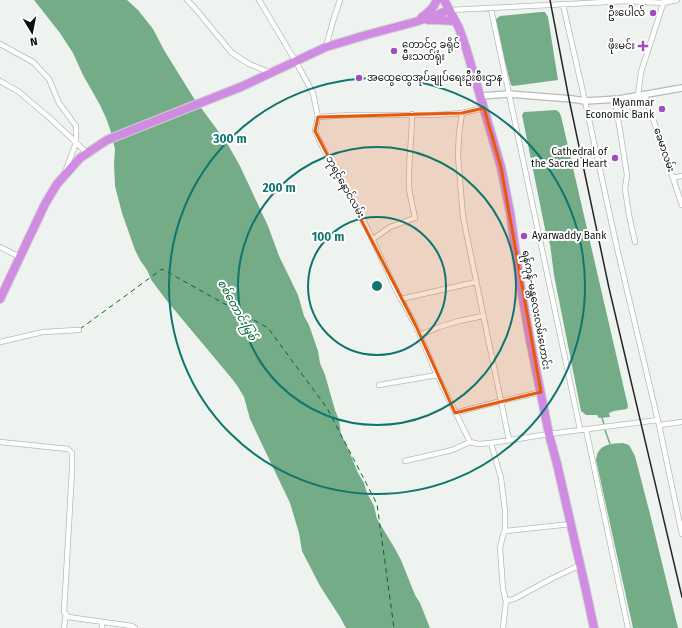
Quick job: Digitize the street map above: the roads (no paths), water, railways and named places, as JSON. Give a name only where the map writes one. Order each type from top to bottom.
[{"type":"highway","points":[[415,22],[430,10],[437,0]]},
{"type":"highway","name":"ရန်ကုန်-မန္တလေးလမ်းဟောင်း","points":[[444,0],[450,10],[466,48],[501,167],[510,212],[520,283],[549,434],[594,628]]},
{"type":"highway","points":[[0,299],[57,184],[80,158],[107,140],[243,86],[326,47],[415,22],[450,10]]},
{"type":"highway","points":[[415,22],[430,20],[455,21]]},
{"type":"street","points":[[186,0],[194,7],[232,53],[248,64],[272,73]]},
{"type":"street","name":"ဘုရင့်နောင်လမ်း","points":[[259,0],[313,93],[318,117],[315,131],[373,239],[401,299],[416,326],[437,375],[470,442]]},
{"type":"street","points":[[326,47],[340,0]]},
{"type":"street","points":[[450,10],[677,0]]},
{"type":"street","points":[[638,96],[641,72],[664,1]]},
{"type":"street","points":[[563,5],[617,248],[658,420],[682,534]]},
{"type":"street","points":[[491,8],[628,628]]},
{"type":"street","points":[[0,44],[33,62],[49,79],[60,103],[76,126],[76,143],[63,177]]},
{"type":"street","points":[[0,81],[20,92],[87,153]]},
{"type":"street","points":[[480,96],[509,94],[585,101],[615,100],[682,88]]},
{"type":"street","name":"ခေမာလမ်း","points":[[645,95],[682,205]]},
{"type":"street","points":[[615,100],[627,175],[625,189],[635,242]]},
{"type":"street","points":[[318,117],[350,115],[462,114],[484,108]]},
{"type":"street","points":[[373,239],[390,227],[416,218],[410,189],[412,114]]},
{"type":"street","points":[[462,114],[458,156],[463,217],[509,440]]},
{"type":"street","points":[[673,178],[682,176]]},
{"type":"street","points":[[0,247],[20,257]]},
{"type":"street","points":[[401,299],[476,282]]},
{"type":"street","points":[[420,335],[439,327],[483,316]]},
{"type":"street","points":[[0,342],[43,332],[78,330]]},
{"type":"street","points":[[379,385],[437,375]]},
{"type":"street","points":[[455,413],[541,392]]},
{"type":"street","points":[[405,461],[452,450],[470,442],[478,444],[491,443],[583,429],[658,420]]},
{"type":"street","points":[[659,425],[682,422]]},
{"type":"street","points":[[0,442],[68,448],[72,452],[64,606],[64,612],[66,614],[64,628]]},
{"type":"street","points":[[491,443],[501,478],[505,511],[505,531],[502,535],[500,548],[503,589],[506,601],[503,628]]},
{"type":"street","points":[[505,531],[571,524]]},
{"type":"street","points":[[506,601],[514,599],[580,565]]},
{"type":"street","points":[[66,614],[68,617],[132,626],[135,628]]},
{"type":"street","points":[[102,622],[102,628]]},
{"type":"water","name":"စစ်တောင်းမြစ်","points":[[34,0],[127,0],[138,10],[153,29],[193,97],[227,143],[240,166],[268,226],[279,256],[298,295],[304,316],[309,325],[318,351],[320,363],[339,420],[341,434],[374,506],[377,519],[401,560],[430,628],[346,628],[320,586],[302,551],[299,533],[290,503],[250,419],[244,397],[233,380],[152,281],[135,250],[122,213],[115,186],[115,149],[106,118],[73,53],[60,33]]},
{"type":"water","points":[[545,12],[548,17],[558,80],[513,86],[511,85],[495,24],[496,19],[500,16]]},
{"type":"water","points":[[556,110],[561,116],[628,406],[627,409],[609,413],[610,417],[599,418],[597,415],[586,415],[581,411],[554,275],[550,244],[546,234],[522,115],[524,112]]},
{"type":"water","points":[[623,443],[629,445],[635,456],[678,628],[633,628],[596,460],[599,451],[605,446]]},
{"type":"waterway","points":[[602,418],[604,424]]},
{"type":"waterway","points":[[605,430],[610,444]]},
{"type":"railway","points":[[550,0],[569,99],[609,288],[682,597]]},
{"type":"place","name":"ဦးပေါလ်","points":[[653,13]]},
{"type":"place","name":"ဖိုးမင်း","points":[[643,46]]},
{"type":"place","name":"တောင်ငူ ခရိုင် မီးသတ်ရုံး","points":[[394,51]]},
{"type":"place","name":"အထွေထွေအုပ်ချုပ်ရေးဦးစီးဌာန","points":[[359,78]]},
{"type":"place","name":"Myanmar Economic Bank","points":[[662,109]]},
{"type":"place","name":"Cathedral of the Sacred Heart","points":[[615,158]]},
{"type":"place","name":"Ayarwaddy Bank","points":[[524,236]]}]
